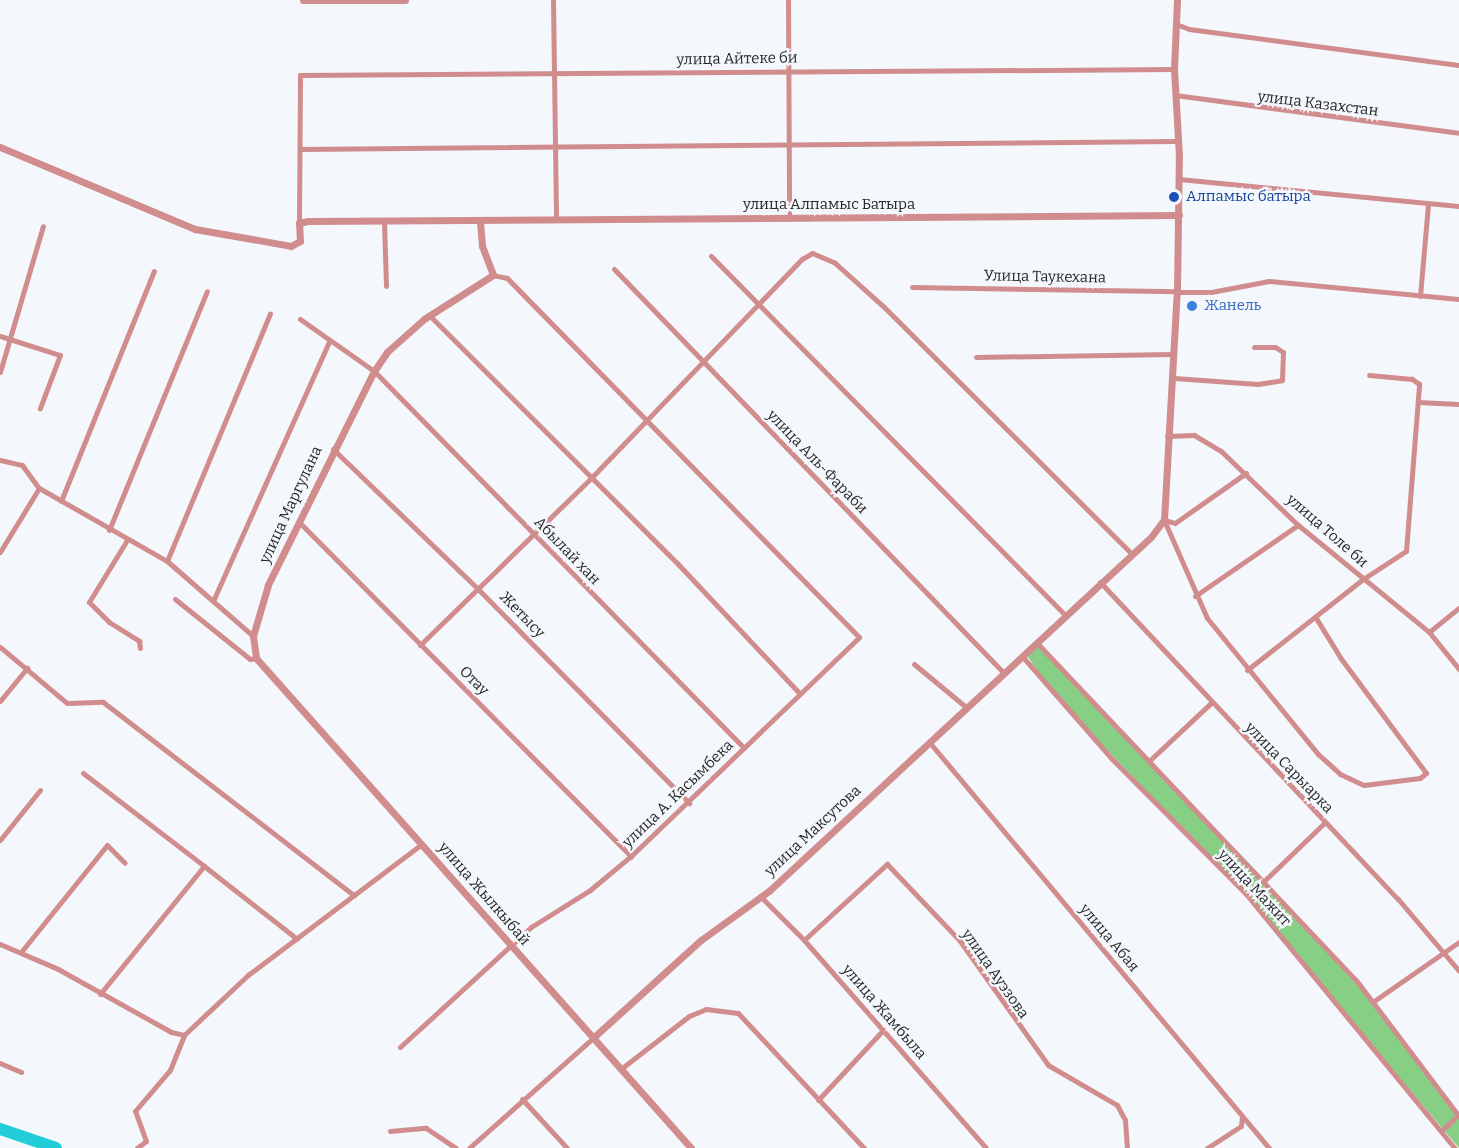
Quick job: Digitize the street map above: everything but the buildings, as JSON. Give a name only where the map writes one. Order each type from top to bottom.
[{"type":"street","points":[[303,0],[405,0]]},
{"type":"street","points":[[553,0],[556,220]]},
{"type":"street","points":[[788,0],[789,219]]},
{"type":"street","points":[[1177,0],[1174,69],[1179,215],[1174,378],[1167,436],[1164,520],[1195,596],[1247,670],[1340,774],[1373,786],[1420,778],[1426,773],[1340,657],[1316,618]]},
{"type":"street","points":[[1176,24],[1189,29],[1459,65]]},
{"type":"street","name":"улица Айтеке би","points":[[300,149],[300,75],[1174,69]]},
{"type":"street","name":"улица Казахстан","points":[[1175,95],[1459,133]]},
{"type":"street","points":[[0,147],[195,229],[291,246],[300,240],[300,149],[1176,141]]},
{"type":"street","points":[[1179,179],[1459,206]]},
{"type":"street","points":[[1420,296],[1428,204]]},
{"type":"street","name":"улица Алпамыс Батыра","points":[[299,223],[1179,215]]},
{"type":"street","points":[[384,222],[386,286]]},
{"type":"street","points":[[480,222],[482,246],[493,275],[507,278],[647,421]]},
{"type":"street","points":[[0,372],[43,226]]},
{"type":"street","points":[[420,645],[591,478],[812,253],[835,263],[1131,553]]},
{"type":"street","points":[[711,256],[1065,615]]},
{"type":"street","name":"улица Аль-Фараби","points":[[614,268],[1003,672]]},
{"type":"street","points":[[61,501],[154,271]]},
{"type":"street","name":"улица Маргулана","points":[[256,658],[254,636],[268,585],[300,523],[333,449],[374,370],[387,351],[430,316],[493,275]]},
{"type":"street","name":"Улица Таукехана","points":[[912,287],[1210,292],[1269,280],[1459,299]]},
{"type":"street","points":[[109,530],[207,291]]},
{"type":"street","points":[[167,561],[270,314]]},
{"type":"street","points":[[430,316],[798,692]]},
{"type":"street","name":"Абылай хан","points":[[300,320],[329,342],[374,370],[744,748]]},
{"type":"street","points":[[0,336],[60,355],[40,408]]},
{"type":"street","points":[[213,600],[329,342]]},
{"type":"street","points":[[1174,378],[1258,384],[1282,380],[1283,352],[1275,347],[1254,347]]},
{"type":"street","points":[[976,357],[1174,354]]},
{"type":"street","points":[[1247,670],[1363,579],[1406,551],[1419,384],[1412,378],[1369,375]]},
{"type":"street","points":[[1418,402],[1459,404]]},
{"type":"street","name":"улица А. Касымбека","points":[[400,1047],[512,947],[531,927],[590,890],[631,856],[689,803],[798,692],[852,646],[859,637],[853,628],[846,626],[647,421]]},
{"type":"street","name":"улица Толе би","points":[[1167,436],[1194,435],[1209,441],[1246,473],[1298,525],[1429,632],[1459,669]]},
{"type":"street","name":"Жетысу","points":[[333,449],[478,589],[689,803]]},
{"type":"street","points":[[0,460],[22,465],[39,488],[109,530],[167,561],[254,636]]},
{"type":"street","points":[[1164,520],[1175,523],[1246,473]]},
{"type":"street","points":[[0,552],[39,488]]},
{"type":"street","name":"улица Максутова","points":[[469,1148],[701,940],[760,896],[930,743],[1003,672],[1151,537],[1164,520]]},
{"type":"street","name":"Отау","points":[[300,523],[631,856]]},
{"type":"street","points":[[1195,596],[1298,525]]},
{"type":"street","points":[[128,540],[89,602],[109,622],[140,641],[140,648]]},
{"type":"street","name":"улица Сарыарка","points":[[1100,582],[1445,953],[1459,971]]},
{"type":"street","points":[[175,599],[250,659],[256,658]]},
{"type":"street","points":[[1429,632],[1459,608]]},
{"type":"street","points":[[1037,643],[1264,881],[1374,1001],[1458,1116],[1441,1131]]},
{"type":"street","points":[[0,647],[67,703],[103,702],[354,895]]},
{"type":"street","name":"улица Мажит","points":[[1022,656],[1111,758],[1246,894],[1455,1148]]},
{"type":"street","name":"улица Жылкыбай","points":[[256,658],[512,947],[595,1036],[691,1148]]},
{"type":"street","points":[[914,664],[966,707]]},
{"type":"street","points":[[0,701],[27,668]]},
{"type":"street","points":[[1149,761],[1211,703]]},
{"type":"street","name":"улица Абая","points":[[930,743],[1269,1148]]},
{"type":"street","points":[[83,773],[297,939]]},
{"type":"street","points":[[0,840],[40,790]]},
{"type":"street","points":[[1264,881],[1324,822]]},
{"type":"street","points":[[137,1148],[146,1141],[135,1112],[170,1070],[184,1035],[240,981],[422,844]]},
{"type":"street","points":[[21,952],[106,845],[125,863]]},
{"type":"street","name":"улица Ауэзова","points":[[804,940],[887,864],[960,941],[1048,1065],[1117,1105],[1125,1120],[1126,1148]]},
{"type":"street","points":[[100,994],[204,866]]},
{"type":"street","name":"улица Жамбыла","points":[[760,896],[804,940],[986,1148]]},
{"type":"street","points":[[1374,1001],[1459,942]]},
{"type":"street","points":[[0,944],[21,952],[171,1032],[184,1035]]},
{"type":"street","points":[[622,1068],[689,1016],[706,1009],[726,1009],[738,1013],[864,1148]]},
{"type":"street","points":[[818,1100],[884,1030]]},
{"type":"street","points":[[0,1064],[21,1072]]},
{"type":"street","points":[[522,1100],[567,1148]]},
{"type":"street","points":[[1207,1148],[1241,1126],[1242,1117]]},
{"type":"street","points":[[390,1131],[426,1128],[456,1148]]},
{"type":"green space","points":[[1035,641],[1265,880],[1372,1001],[1459,1118],[1459,1148],[1245,895],[1052,692],[1024,651]]},
{"type":"waterway","points":[[0,1129],[56,1148]]},
{"type":"place","name":"Алпамыс батыра","points":[[1174,197]]},
{"type":"place","name":"Жанель","points":[[1192,306]]}]
